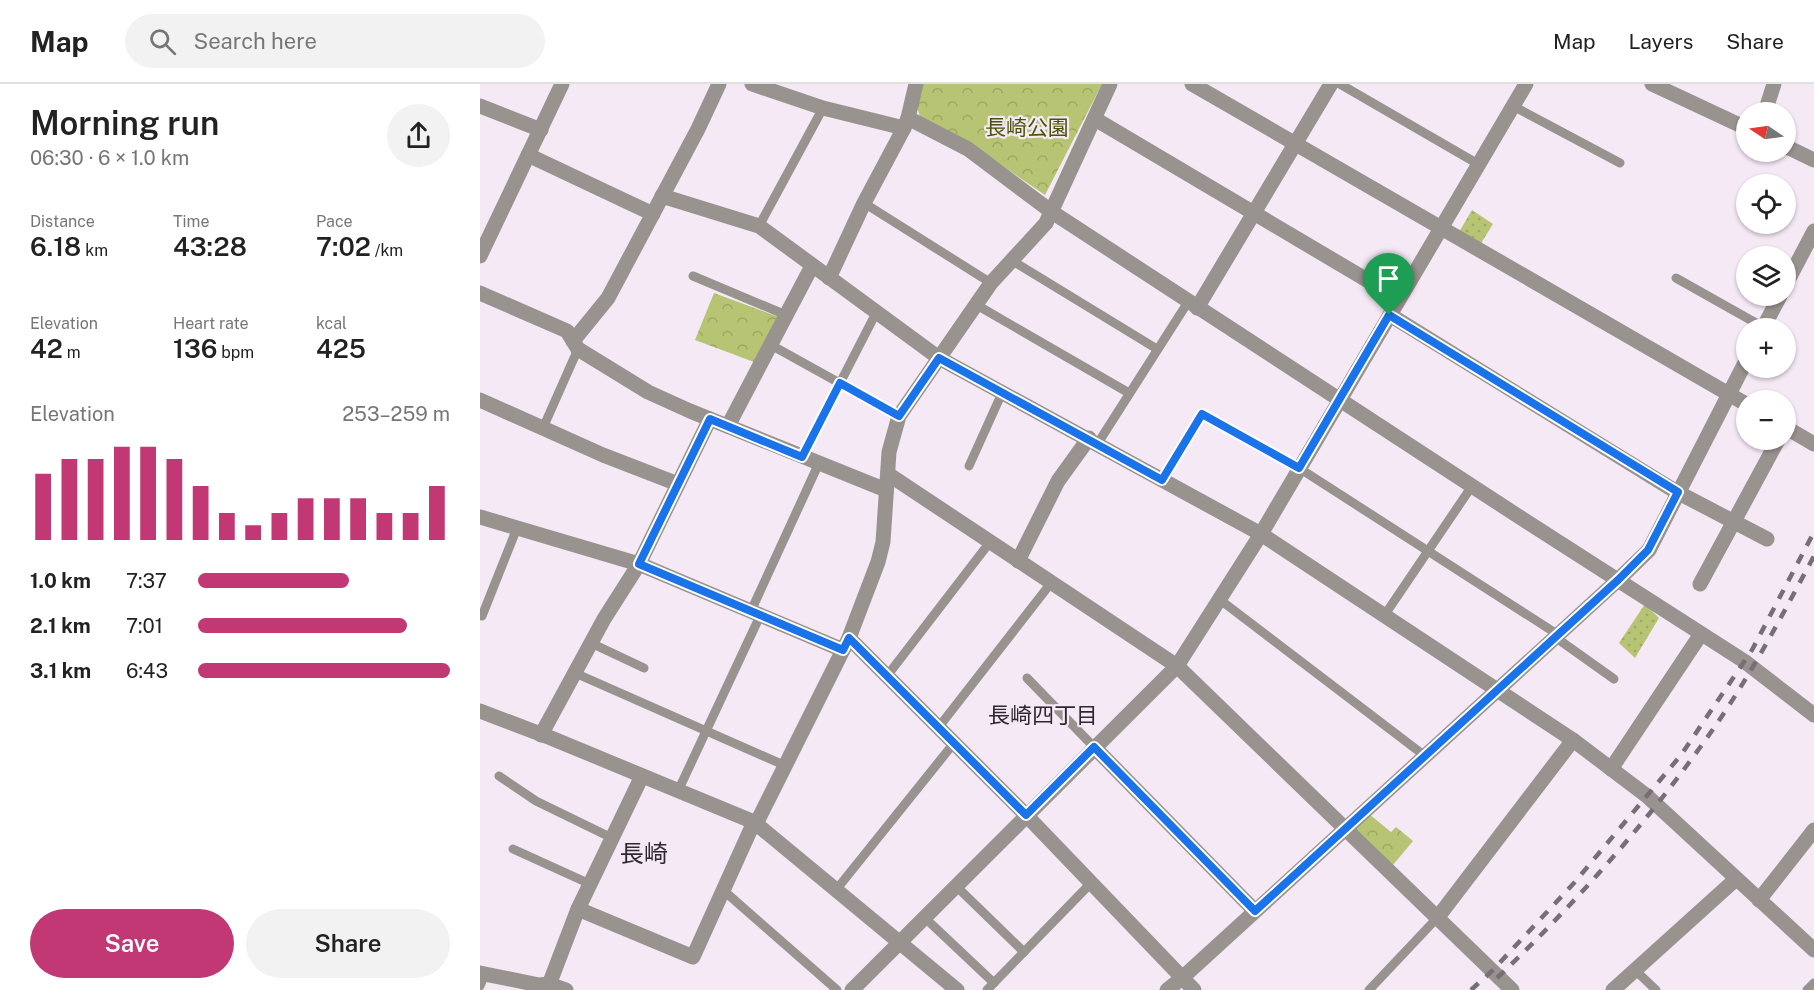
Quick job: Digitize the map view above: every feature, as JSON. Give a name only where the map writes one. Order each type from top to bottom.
[{"type":"street","points":[[480,256],[562,84]]},
{"type":"street","points":[[575,345],[608,297],[698,129],[719,84]]},
{"type":"street","points":[[752,84],[823,108],[906,123],[968,149],[1052,212],[1192,305],[1761,672],[1814,715]]},
{"type":"street","points":[[829,278],[864,203],[906,123],[916,84]]},
{"type":"street","points":[[578,909],[693,957],[755,823],[786,766],[861,609],[883,542],[889,452],[899,416],[990,283],[1047,223],[1110,84]]},
{"type":"street","points":[[1192,84],[1736,398]]},
{"type":"street","points":[[1192,305],[1253,213],[1331,84]]},
{"type":"street","points":[[852,990],[1177,666],[1261,534],[1526,84]]},
{"type":"street","points":[[1652,84],[1736,123]]},
{"type":"street","points":[[1768,102],[1774,84]]},
{"type":"street","points":[[480,106],[540,130]]},
{"type":"street","points":[[1095,119],[1399,299]]},
{"type":"street","points":[[1796,151],[1814,160]]},
{"type":"street","points":[[528,155],[653,214]]},
{"type":"street","points":[[662,196],[759,226],[939,358],[1261,534],[1573,740],[1647,796],[1814,950]]},
{"type":"street","points":[[1796,265],[1814,231]]},
{"type":"street","points":[[728,426],[812,266]]},
{"type":"street","points":[[480,293],[567,331],[575,345],[648,392],[886,490]]},
{"type":"street","points":[[1389,315],[1678,492],[1767,539]]},
{"type":"street","points":[[1167,990],[1618,580],[1648,550],[1737,378]]},
{"type":"street","points":[[480,400],[603,455],[678,484]]},
{"type":"street","points":[[542,735],[591,643],[639,564],[710,419]]},
{"type":"street","points":[[1796,433],[1814,444]]},
{"type":"street","points":[[1018,561],[1058,481],[1093,441]]},
{"type":"street","points":[[1700,584],[1773,450]]},
{"type":"street","points":[[888,474],[1177,666],[1512,990]]},
{"type":"street","points":[[480,517],[639,564],[755,613],[846,644],[887,676],[1026,815],[1194,990]]},
{"type":"street","points":[[1611,769],[1701,634]]},
{"type":"street","points":[[480,711],[755,823],[957,990]]},
{"type":"street","points":[[1438,917],[1573,740]]},
{"type":"street","points":[[1094,747],[1255,911]]},
{"type":"street","points":[[548,987],[578,909],[642,776]]},
{"type":"street","points":[[1758,900],[1814,830]]},
{"type":"street","points":[[1613,990],[1736,879]]},
{"type":"street","points":[[482,977],[566,990]]},
{"type":"lane","points":[[1340,84],[1478,164]]},
{"type":"lane","points":[[1513,106],[1620,163]]},
{"type":"lane","points":[[759,226],[823,108]]},
{"type":"lane","points":[[864,203],[990,283]]},
{"type":"lane","points":[[1011,260],[1157,349]]},
{"type":"lane","points":[[693,276],[786,315]]},
{"type":"lane","points":[[1676,278],[1746,318]]},
{"type":"lane","points":[[975,304],[1130,393]]},
{"type":"lane","points":[[1093,441],[1130,393],[1157,349],[1192,305]]},
{"type":"lane","points":[[802,457],[876,313]]},
{"type":"lane","points":[[543,428],[575,345]]},
{"type":"lane","points":[[771,345],[899,416]]},
{"type":"lane","points":[[969,466],[1002,393]]},
{"type":"lane","points":[[1162,480],[1202,414],[1299,468],[1556,636],[1614,679]]},
{"type":"lane","points":[[678,791],[706,731],[819,463]]},
{"type":"lane","points":[[1384,616],[1472,486]]},
{"type":"lane","points":[[482,616],[517,528]]},
{"type":"lane","points":[[887,676],[990,542]]},
{"type":"lane","points":[[938,728],[1051,583]]},
{"type":"lane","points":[[1219,599],[1425,756]]},
{"type":"lane","points":[[591,643],[644,668]]},
{"type":"lane","points":[[575,673],[786,766]]},
{"type":"lane","points":[[1027,678],[1094,747]]},
{"type":"lane","points":[[836,890],[954,743]]},
{"type":"lane","points":[[498,776],[536,801],[612,838]]},
{"type":"lane","points":[[513,849],[590,884]]},
{"type":"lane","points":[[924,917],[990,986],[1091,884]]},
{"type":"lane","points":[[956,886],[1024,952]]},
{"type":"lane","points":[[723,890],[837,990]]},
{"type":"lane","points":[[1369,990],[1438,917]]},
{"type":"lane","points":[[1635,970],[1656,990]]},
{"type":"lane","points":[[1807,990],[1814,983]]},
{"type":"green space","name":"長崎公園","points":[[921,84],[1102,84],[1045,195],[972,145],[921,120],[917,107]]},
{"type":"green space","points":[[1472,210],[1493,224],[1480,245],[1459,232]]},
{"type":"green space","points":[[714,293],[779,317],[754,362],[695,340]]},
{"type":"green space","points":[[1645,604],[1659,618],[1635,658],[1619,643]]},
{"type":"green space","points":[[1369,814],[1391,832],[1396,827],[1413,841],[1393,865],[1354,831]]},
{"type":"railway","points":[[1471,990],[1492,971],[1574,883],[1681,755],[1752,650],[1814,532]]},
{"type":"railway","points":[[1497,978],[1614,856],[1693,757],[1744,682],[1814,556]]},
{"type":"district","name":"長崎四丁目","points":[[1043,715]]},
{"type":"district","name":"長崎","points":[[644,854]]},
{"type":"route","points":[[1389,315],[1678,492],[1648,550],[1618,580],[1255,911],[1094,747],[1026,815],[849,638],[843,650],[639,564],[710,419],[802,457],[840,383],[899,416],[939,358],[1162,480],[1202,414],[1299,468],[1389,315]]}]
